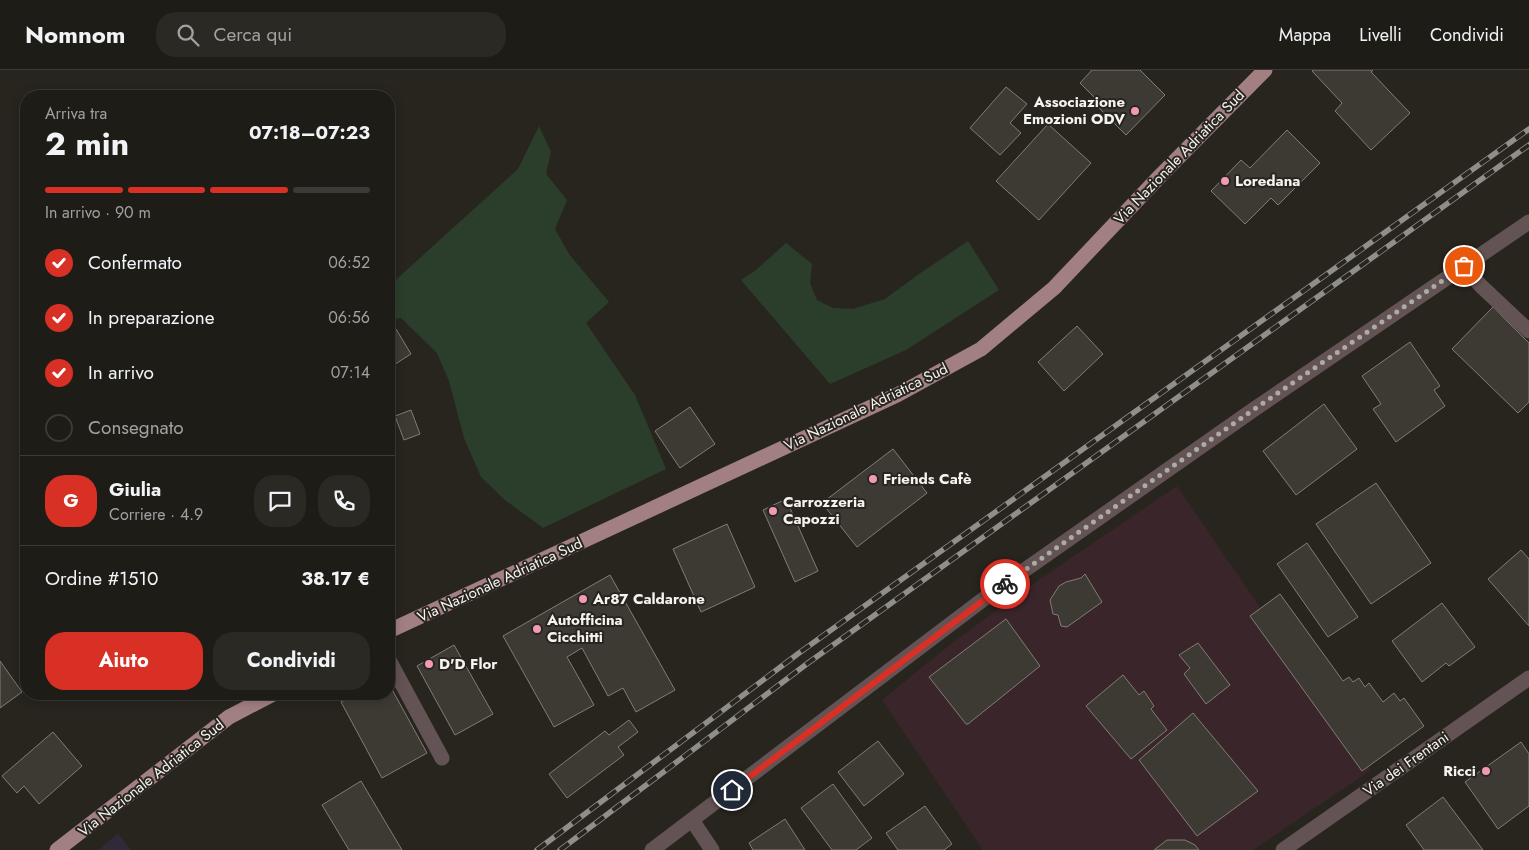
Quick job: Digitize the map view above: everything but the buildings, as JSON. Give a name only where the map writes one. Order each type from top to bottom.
[{"type":"main road","name":"Via Nazionale Adriatica Sud","points":[[395,628],[897,395],[981,349],[1054,288],[1161,175],[1265,70]]},
{"type":"main road","name":"Via Nazionale Adriatica Sud","points":[[57,850],[229,717],[262,700]]},
{"type":"street","points":[[652,850],[989,595],[1253,410],[1529,222]]},
{"type":"street","points":[[1464,266],[1480,285],[1529,331]]},
{"type":"street","points":[[395,671],[442,758]]},
{"type":"street","name":"Via dei Frentani","points":[[1283,850],[1529,678]]},
{"type":"street","points":[[692,820],[712,850]]},
{"type":"shaded area","points":[[1177,486],[1371,770],[1253,850],[983,850],[882,700],[951,644],[1024,590]]},
{"type":"shaded area","points":[[118,833],[131,850],[99,850]]},
{"type":"green space","points":[[539,126],[551,152],[546,174],[567,200],[555,229],[569,254],[609,302],[586,323],[635,395],[666,469],[543,528],[505,500],[481,477],[464,438],[449,381],[437,353],[401,318],[395,319],[395,281],[518,169]]},
{"type":"green space","points":[[968,241],[999,290],[906,350],[830,384],[741,280],[756,270],[786,243],[812,264],[810,283],[817,300],[833,308],[853,309],[885,299]]},
{"type":"railway","points":[[537,850],[799,653],[1529,129]]},
{"type":"railway","points":[[560,850],[808,663],[1529,145]]},
{"type":"way so far","points":[[1005,584],[1253,410],[1464,266]]},
{"type":"place","name":"Associazione Emozioni ODV","points":[[1135,111]]},
{"type":"place","name":"Loredana","points":[[1225,181]]},
{"type":"place","name":"Friends Cafè","points":[[873,479]]},
{"type":"place","name":"Carrozzeria Capozzi","points":[[773,511]]},
{"type":"place","name":"Ar87 Caldarone","points":[[583,599]]},
{"type":"place","name":"Autofficina Cicchitti","points":[[537,629]]},
{"type":"place","name":"D'D Flor","points":[[429,664]]},
{"type":"place","name":"Ricci","points":[[1486,771]]},
{"type":"route","points":[[732,790],[1005,584]]}]
